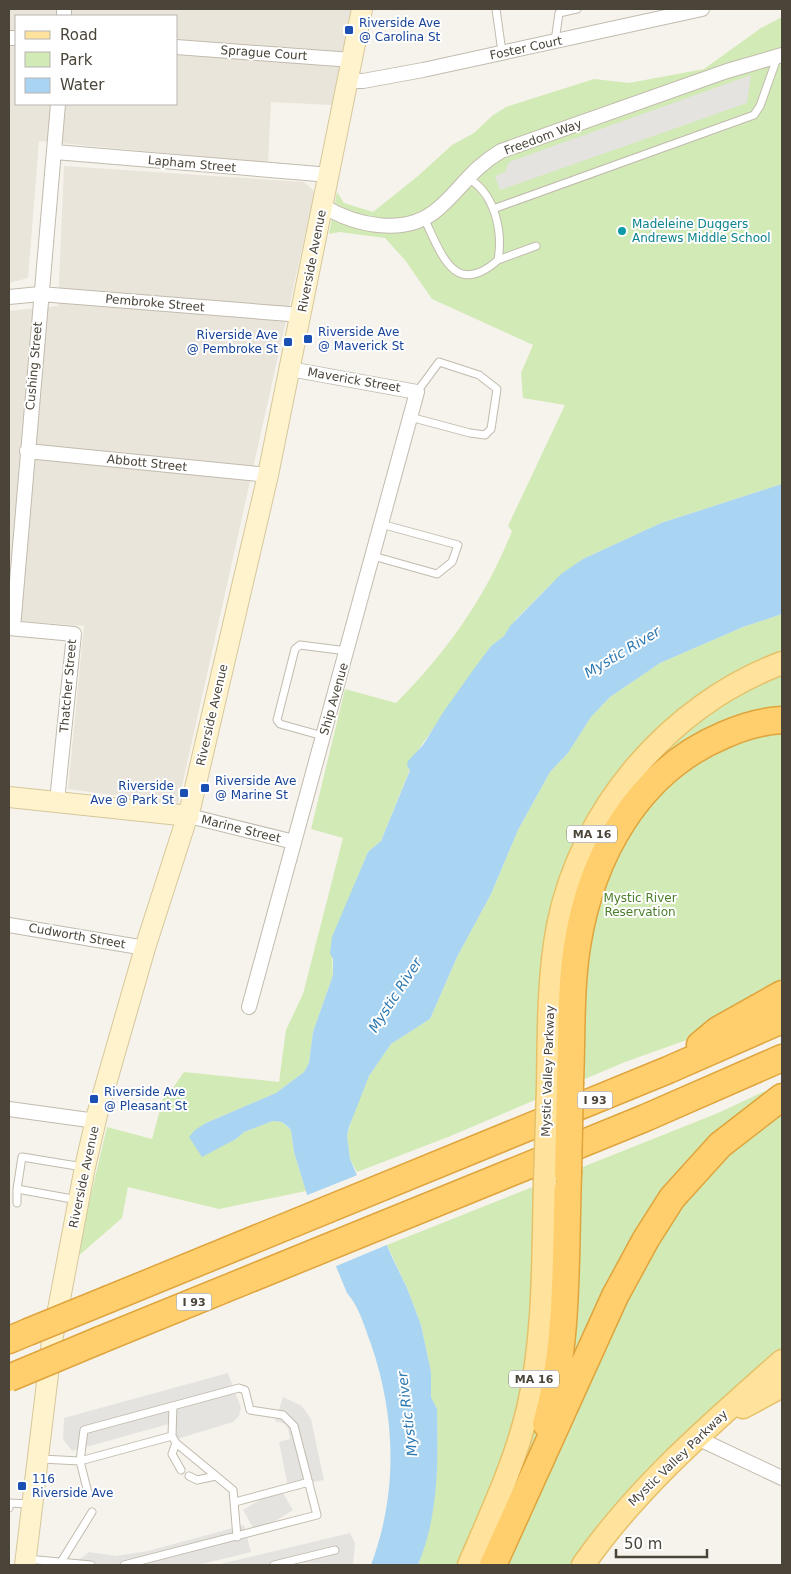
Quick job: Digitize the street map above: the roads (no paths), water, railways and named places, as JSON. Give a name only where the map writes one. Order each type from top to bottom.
[{"type":"highway","points":[[521,1501],[539,1450],[557,1376],[562,1330],[556,1178],[559,1085],[577,946],[592,885],[618,828],[633,804],[650,784],[687,753],[732,731],[757,723],[782,720]]},
{"type":"highway","points":[[668,1070],[718,1030],[782,994]]},
{"type":"highway","name":"I 93","points":[[15,1335],[109,1299],[668,1070],[782,1020]]},
{"type":"highway","name":"I 93","points":[[9,1378],[669,1108],[782,1058]]},
{"type":"highway","points":[[494,1563],[630,1266],[658,1218],[676,1193],[720,1145],[782,1097]]},
{"type":"main road","name":"Riverside Avenue","points":[[25,1562],[52,1341],[85,1167],[144,948],[189,816],[268,475],[302,315],[362,9]]},
{"type":"main road","name":"Mystic Valley Parkway","points":[[559,1085],[551,976],[556,939],[567,891],[594,829],[633,770],[667,735],[719,695],[759,673],[782,663]]},
{"type":"main road","points":[[9,797],[189,816]]},
{"type":"main road","name":"MA 16","points":[[470,1565],[513,1458],[532,1388],[556,1178]]},
{"type":"main road","name":"Mystic Valley Parkway","points":[[583,1565],[631,1503],[697,1438],[782,1360]]},
{"type":"main road","points":[[697,1438],[734,1412],[782,1386]]},
{"type":"street","name":"Foster Court","points":[[348,81],[376,79],[702,9]]},
{"type":"street","name":"Sprague Court","points":[[178,47],[352,60]]},
{"type":"street","name":"Freedom Way","points":[[323,206],[345,218],[366,224],[397,225],[424,218],[437,210],[477,167],[501,152],[727,71],[781,55]]},
{"type":"street","name":"Cushing Street","points":[[11,628],[58,105]]},
{"type":"street","name":"Lapham Street","points":[[55,152],[330,175]]},
{"type":"street","name":"Pembroke Street","points":[[9,298],[40,294],[302,315]]},
{"type":"street","name":"Maverick Street","points":[[290,369],[417,392]]},
{"type":"street","name":"Ship Avenue","points":[[250,1007],[417,392]]},
{"type":"street","name":"Abbott Street","points":[[27,451],[268,475]]},
{"type":"street","name":"Thatcher Street","points":[[11,628],[74,634],[57,801]]},
{"type":"street","name":"Marine Street","points":[[189,816],[294,842]]},
{"type":"street","name":"Cudworth Street","points":[[9,925],[144,948]]},
{"type":"street","points":[[9,1109],[96,1121]]},
{"type":"street","points":[[697,1438],[782,1478]]},
{"type":"lane","points":[[496,9],[502,52]]},
{"type":"lane","points":[[555,42],[558,14],[577,9]]},
{"type":"lane","points":[[493,209],[754,115],[760,106],[773,65],[781,55]]},
{"type":"lane","points":[[466,178],[483,190],[493,209],[499,235],[498,260]]},
{"type":"lane","points":[[424,218],[451,267],[461,274],[476,275],[482,273],[498,260],[536,246]]},
{"type":"lane","points":[[410,417],[470,433],[485,435],[491,429],[497,389],[479,375],[439,362],[417,392]]},
{"type":"lane","points":[[373,556],[437,574],[452,562],[458,545],[381,524]]},
{"type":"lane","points":[[324,736],[281,724],[277,721],[295,649],[301,645],[347,651]]},
{"type":"lane","points":[[17,1203],[17,1189],[22,1157],[85,1167]]},
{"type":"lane","points":[[17,1189],[78,1200]]},
{"type":"lane","points":[[88,1493],[80,1461],[84,1430],[239,1388],[245,1390],[250,1410],[283,1415],[294,1426],[317,1515],[237,1538],[124,1565]]},
{"type":"lane","points":[[173,1406],[172,1436],[176,1444],[233,1490],[236,1502],[237,1538]]},
{"type":"lane","points":[[37,1459],[80,1461],[172,1436]]},
{"type":"lane","points":[[176,1444],[172,1454],[181,1470]]},
{"type":"lane","points":[[189,1476],[197,1480],[216,1476]]},
{"type":"lane","points":[[236,1502],[309,1482]]},
{"type":"lane","points":[[9,1508],[9,1503],[32,1504]]},
{"type":"lane","points":[[62,1562],[92,1512]]},
{"type":"lane","points":[[274,1565],[335,1550]]},
{"type":"lane","points":[[25,1562],[62,1562],[91,1565]]},
{"type":"water","name":"Mystic River","points":[[782,484],[782,614],[743,627],[660,663],[610,697],[591,717],[568,753],[550,772],[518,830],[491,894],[457,957],[430,1019],[391,1044],[369,1076],[349,1127],[347,1136],[350,1159],[407,1288],[421,1325],[431,1372],[431,1397],[437,1409],[437,1469],[434,1507],[425,1546],[418,1565],[371,1565],[380,1538],[389,1483],[391,1455],[385,1399],[371,1344],[361,1317],[347,1293],[309,1201],[294,1152],[291,1130],[282,1122],[273,1121],[244,1132],[236,1139],[202,1157],[189,1137],[195,1130],[206,1123],[276,1093],[304,1072],[309,1063],[313,1032],[333,975],[333,959],[330,953],[332,937],[368,852],[381,841],[410,770],[407,766],[408,761],[423,745],[444,711],[491,646],[504,636],[510,626],[561,574],[583,559],[661,523]]},
{"type":"place","name":"Riverside Ave @ Carolina St","points":[[349,30]]},
{"type":"place","name":"Madeleine Duggers Andrews Middle School","points":[[622,231]]},
{"type":"place","name":"Riverside Ave @ Maverick St","points":[[308,339]]},
{"type":"place","name":"Riverside Ave @ Pembroke St","points":[[288,342]]},
{"type":"place","name":"Riverside Ave @ Marine St","points":[[205,788]]},
{"type":"place","name":"Riverside Ave @ Park St","points":[[184,793]]},
{"type":"place","name":"Riverside Ave @ Pleasant St","points":[[94,1099]]},
{"type":"place","name":"116 Riverside Ave","points":[[22,1486]]},
{"type":"park label","name":"Mystic River Reservation","points":[[640,905]]}]
